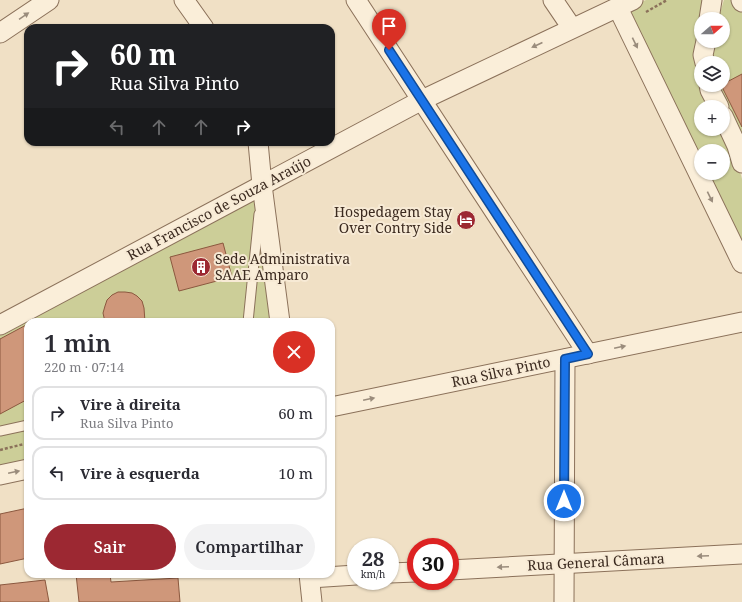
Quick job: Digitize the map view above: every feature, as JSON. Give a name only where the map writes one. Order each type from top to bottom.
[{"type":"street","points":[[0,33],[47,0]]},
{"type":"street","points":[[184,0],[201,24]]},
{"type":"street","points":[[356,0],[588,354]]},
{"type":"street","points":[[553,0],[572,28]]},
{"type":"street","points":[[710,12],[712,0]]},
{"type":"street","points":[[625,4],[742,263]]},
{"type":"street","name":"Rua Francisco de Souza Araújo","points":[[0,325],[422,100],[625,4]]},
{"type":"street","points":[[730,131],[742,162]]},
{"type":"street","points":[[258,146],[279,318]]},
{"type":"street","name":"Rua Silva Pinto","points":[[335,406],[742,322]]},
{"type":"street","points":[[564,602],[565,359]]},
{"type":"street","points":[[0,474],[24,470]]},
{"type":"street","name":"Rua General Câmara","points":[[459,570],[742,554]]},
{"type":"street","points":[[335,575],[347,575]]},
{"type":"street","points":[[309,578],[312,602]]},
{"type":"lane","points":[[248,318],[262,185]]},
{"type":"lane","points":[[0,432],[24,426]]},
{"type":"path","points":[[0,450],[24,444]]},
{"type":"green space","points":[[646,0],[707,0],[703,12],[694,12],[694,48],[701,48],[701,56],[694,56],[694,92],[705,92],[710,100],[694,100],[694,136],[727,136],[734,150],[742,179],[742,256],[705,180],[730,180],[730,144],[694,144],[694,158],[622,11]]},
{"type":"green space","points":[[724,0],[736,0],[742,13],[742,147],[730,120],[730,100],[721,100],[717,92],[730,92],[730,56],[711,56],[711,48],[730,48],[730,12],[720,12]]},
{"type":"green space","points":[[260,187],[277,318],[24,318],[24,477],[0,483],[0,327]]},
{"type":"building","points":[[742,74],[742,127],[730,103],[730,100],[728,100],[724,92],[730,92],[730,80]]},
{"type":"building","name":"Sede Administrativa SAAE Amparo","points":[[223,243],[232,277],[179,291],[170,257]]},
{"type":"building","points":[[118,292],[125,292],[132,293],[137,296],[142,301],[145,318],[104,318],[103,313],[107,300]]},
{"type":"building","points":[[24,326],[24,401],[0,414],[0,339]]},
{"type":"building","points":[[24,509],[24,559],[0,564],[0,514]]},
{"type":"building","points":[[76,578],[110,578],[111,582],[178,578],[180,602],[79,602]]},
{"type":"building","points":[[45,580],[49,602],[0,602],[0,585]]},
{"type":"place","name":"Hospedagem Stay Over Contry Side","points":[[466,220]]},
{"type":"place","name":"Sede Administrativa SAAE Amparo","points":[[201,267]]},
{"type":"route","points":[[389,50],[588,354],[565,359],[564,501]]}]
